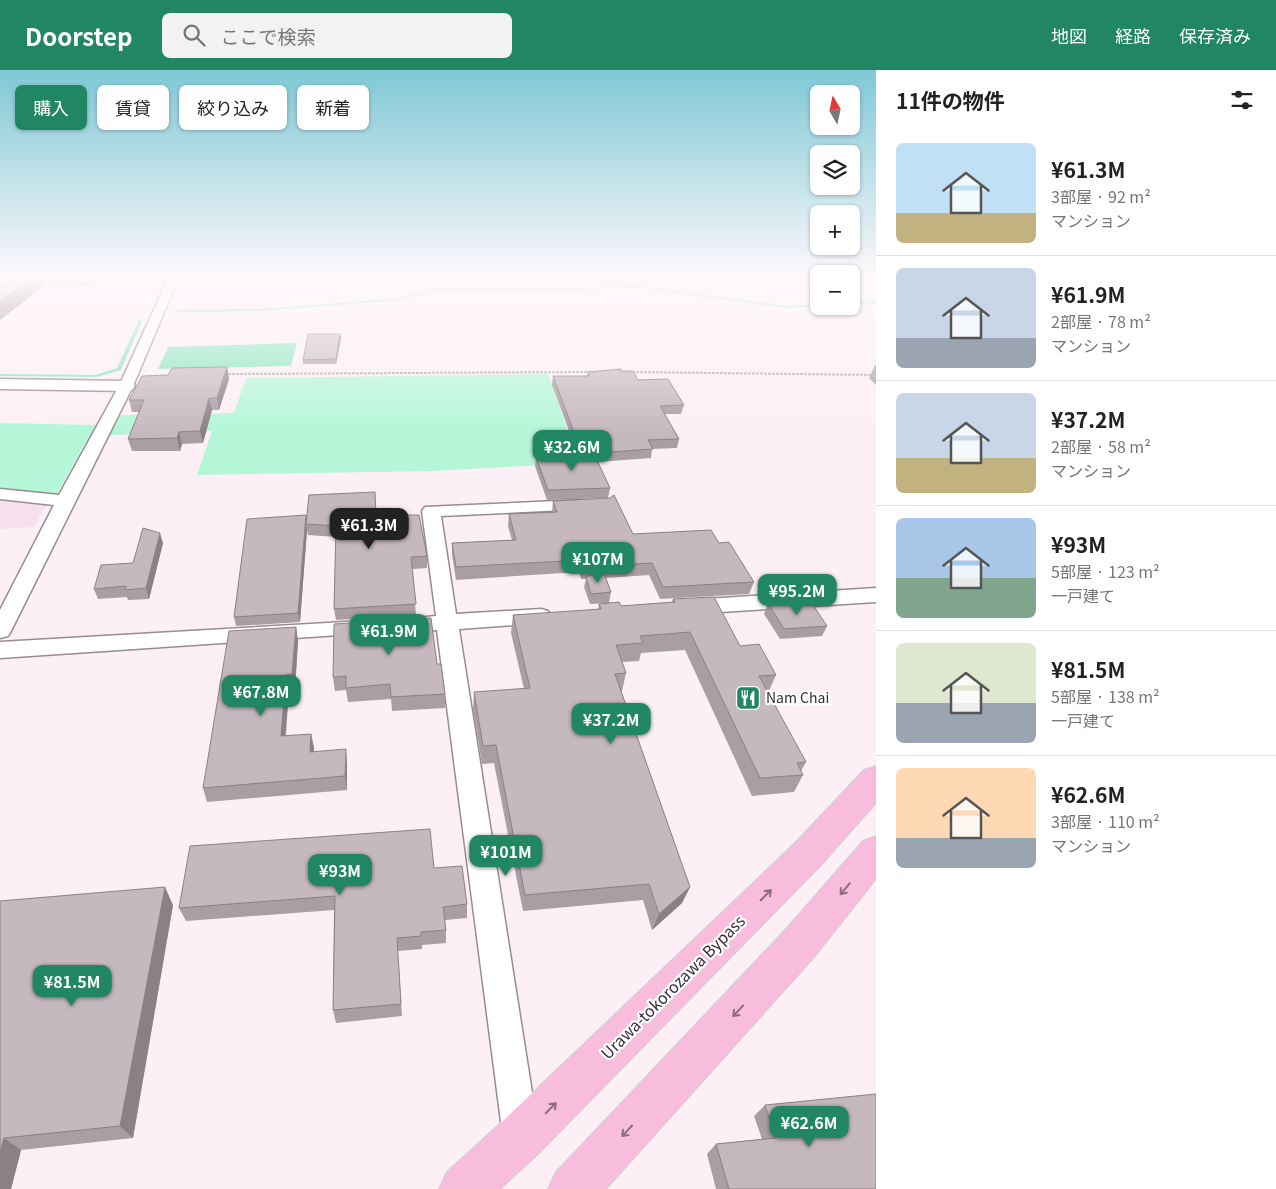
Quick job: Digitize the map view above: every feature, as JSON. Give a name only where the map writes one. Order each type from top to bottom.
[{"type":"highway","name":"Urawa-tokorozawa Bypass","points":[[464,1189],[521,1137],[808,854],[876,780]]},
{"type":"highway","points":[[573,1189],[801,942],[876,852]]},
{"type":"street","points":[[0,631],[65,501],[126,386],[151,329]]},
{"type":"street","points":[[0,384],[126,386]]},
{"type":"street","points":[[0,494],[65,501]]},
{"type":"street","points":[[521,1137],[431,511],[593,504]]},
{"type":"street","points":[[671,608],[876,595]]},
{"type":"street","points":[[0,650],[563,615]]},
{"type":"path","points":[[218,374],[597,372]]},
{"type":"path","points":[[627,372],[876,375]]},
{"type":"shaded area","points":[[297,343],[291,366],[158,369],[168,347]]},
{"type":"shaded area","points":[[548,374],[579,463],[433,471],[197,475],[212,431],[89,436],[57,494],[47,497],[0,492],[0,423],[97,425],[120,415],[234,413],[246,378]]},
{"type":"shaded area","points":[[0,500],[46,505],[34,527],[0,529]]},
{"type":"building","points":[[308,334],[340,334],[336,359],[303,360]]},
{"type":"building","points":[[227,367],[217,398],[209,398],[200,431],[179,432],[177,438],[128,439],[144,400],[129,400],[142,376],[168,375],[172,368]]},
{"type":"building","points":[[621,369],[621,371],[633,371],[638,380],[668,379],[684,405],[660,406],[679,439],[648,440],[653,449],[582,454],[553,376],[589,376],[588,372]]},
{"type":"building","points":[[594,454],[610,488],[548,490],[536,457]]},
{"type":"building","points":[[375,492],[376,515],[419,515],[427,556],[411,557],[416,604],[334,609],[336,526],[306,524],[309,495]]},
{"type":"building","points":[[614,495],[633,534],[711,530],[719,543],[729,542],[754,582],[663,587],[652,563],[583,567],[581,560],[456,567],[452,543],[516,540],[509,514],[557,512],[553,501],[610,498]]},
{"type":"building","points":[[306,515],[298,613],[234,617],[247,519]]},
{"type":"building","points":[[143,528],[160,533],[146,588],[125,590],[126,586],[94,589],[101,565],[133,563]]},
{"type":"building","points":[[603,571],[611,592],[591,594],[586,577]]},
{"type":"building","points":[[714,597],[740,646],[759,644],[776,675],[759,676],[806,762],[797,763],[803,775],[760,778],[690,632],[640,636],[643,643],[616,645],[626,673],[615,674],[690,887],[659,914],[649,884],[525,895],[496,745],[483,746],[474,692],[530,688],[513,615],[601,609],[599,604],[619,602],[621,606],[675,602],[673,599]]},
{"type":"building","points":[[796,602],[799,606],[813,605],[827,626],[784,629],[768,603]]},
{"type":"building","points":[[431,618],[437,664],[441,664],[445,694],[391,697],[390,684],[346,688],[346,676],[333,677],[334,624]]},
{"type":"building","points":[[296,627],[292,674],[286,675],[281,736],[311,734],[310,752],[346,749],[345,776],[203,788],[229,631]]},
{"type":"building","points":[[430,829],[434,868],[462,866],[467,904],[443,907],[446,930],[421,932],[421,936],[397,938],[401,1004],[333,1010],[335,896],[179,908],[190,846]]},
{"type":"building","points":[[165,887],[120,1126],[4,1138],[0,1152],[0,901]]},
{"type":"building","points":[[876,1094],[876,1189],[729,1189],[716,1144],[776,1138],[765,1105]]},
{"type":"waterway","points":[[0,375],[96,376],[119,369],[136,329]]},
{"type":"place","name":"Nam Chai","points":[[748,698]]}]
